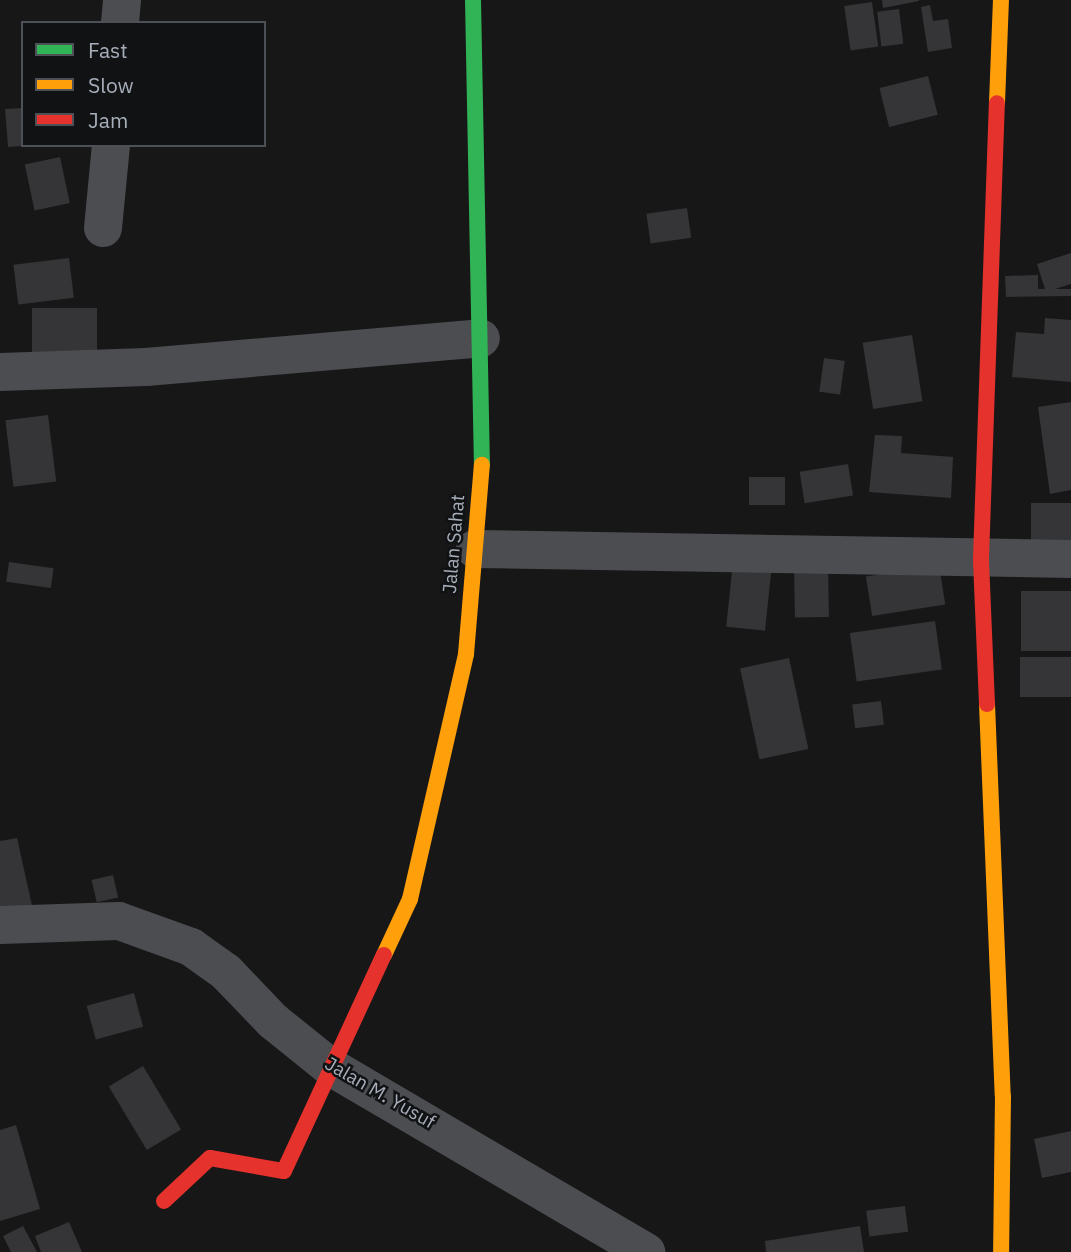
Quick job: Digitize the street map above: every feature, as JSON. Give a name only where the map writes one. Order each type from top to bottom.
[{"type":"street","points":[[120,21],[122,0]]},
{"type":"street","name":"Jalan Sahat","points":[[163,1200],[210,1157],[284,1171],[329,1066],[410,899],[466,654],[484,439],[473,0]]},
{"type":"street","points":[[1001,0],[981,558],[1003,1096],[1001,1252]]},
{"type":"street","points":[[103,228],[110,147]]},
{"type":"street","points":[[0,372],[146,367],[481,338]]},
{"type":"street","points":[[475,549],[1071,559]]},
{"type":"street","name":"Jalan M. Yusuf","points":[[0,925],[119,921],[191,947],[226,972],[273,1021],[329,1066],[484,1153],[631,1249]]},
{"type":"building","points":[[882,0],[919,0],[919,1],[883,8]]},
{"type":"building","points":[[872,2],[878,47],[851,50],[844,6]]},
{"type":"building","points":[[930,5],[933,21],[948,19],[952,48],[928,52],[921,7]]},
{"type":"building","points":[[899,9],[903,44],[881,46],[877,12]]},
{"type":"building","points":[[928,76],[938,115],[889,127],[879,88]]},
{"type":"building","points":[[21,108],[21,146],[8,147],[5,109]]},
{"type":"building","points":[[60,157],[70,203],[35,210],[25,164]]},
{"type":"building","points":[[687,208],[691,238],[651,243],[646,214]]},
{"type":"building","points":[[1071,253],[1071,284],[1055,289],[1071,289],[1071,296],[1006,297],[1005,276],[1038,275],[1038,289],[1045,289],[1037,264]]},
{"type":"building","points":[[69,258],[74,298],[18,305],[13,265]]},
{"type":"building","points":[[32,308],[97,308],[97,362],[32,362]]},
{"type":"building","points":[[1045,318],[1071,320],[1071,382],[1012,377],[1016,332],[1044,334]]},
{"type":"building","points":[[912,335],[922,401],[873,409],[863,343]]},
{"type":"building","points":[[824,358],[845,361],[840,395],[819,392]]},
{"type":"building","points":[[1071,402],[1071,490],[1050,494],[1038,407]]},
{"type":"building","points":[[48,415],[56,482],[13,487],[5,420]]},
{"type":"building","points":[[875,435],[902,436],[901,453],[953,457],[951,498],[869,492]]},
{"type":"building","points":[[848,464],[853,496],[805,503],[800,472]]},
{"type":"building","points":[[749,477],[785,477],[785,505],[749,505]]},
{"type":"building","points":[[1031,503],[1071,503],[1071,549],[1031,549]]},
{"type":"building","points":[[9,562],[54,568],[51,588],[6,582]]},
{"type":"building","points":[[733,562],[772,566],[765,631],[726,627]]},
{"type":"building","points":[[828,563],[829,617],[795,618],[794,564]]},
{"type":"building","points":[[939,565],[945,605],[872,616],[866,577]]},
{"type":"building","points":[[1021,591],[1071,591],[1071,651],[1021,651]]},
{"type":"building","points":[[935,621],[942,670],[857,681],[850,633]]},
{"type":"building","points":[[1020,657],[1071,657],[1071,697],[1020,697]]},
{"type":"building","points":[[789,658],[808,749],[759,759],[740,668]]},
{"type":"building","points":[[881,701],[884,725],[855,728],[852,705]]},
{"type":"building","points":[[17,838],[33,910],[0,917],[0,841]]},
{"type":"building","points":[[113,875],[118,897],[97,902],[92,880]]},
{"type":"building","points":[[134,993],[143,1027],[96,1039],[87,1006]]},
{"type":"building","points":[[143,1066],[181,1129],[147,1150],[109,1087]]},
{"type":"building","points":[[16,1125],[40,1209],[0,1221],[0,1130]]},
{"type":"building","points":[[1071,1131],[1071,1172],[1042,1178],[1034,1139]]},
{"type":"building","points":[[905,1206],[908,1232],[869,1237],[866,1211]]},
{"type":"building","points":[[69,1222],[82,1252],[41,1252],[35,1236]]},
{"type":"building","points":[[23,1226],[37,1252],[11,1252],[3,1236]]},
{"type":"building","points":[[860,1226],[864,1252],[766,1252],[765,1241]]},
{"type":"traffic: fast","points":[[473,0],[482,465]]},
{"type":"traffic: slow","points":[[997,103],[1001,0]]},
{"type":"traffic: slow","points":[[384,955],[410,899],[466,654],[482,465]]},
{"type":"traffic: slow","points":[[987,704],[1003,1096],[1001,1252]]},
{"type":"traffic: jam","points":[[987,704],[981,558],[997,103]]},
{"type":"traffic: jam","points":[[164,1201],[210,1158],[284,1171],[384,955]]}]
